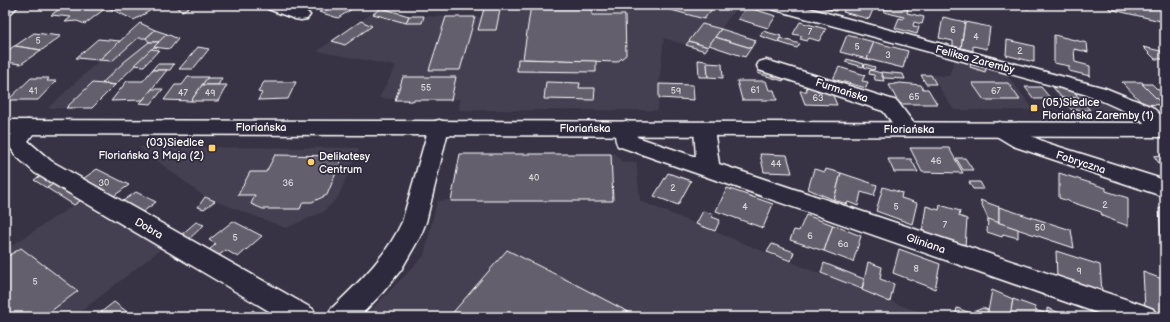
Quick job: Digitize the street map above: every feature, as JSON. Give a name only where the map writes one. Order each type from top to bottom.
[{"type":"street","points":[[5,9],[11,5]]},
{"type":"street","points":[[274,5],[301,15]]},
{"type":"street","name":"Feliksa Zaremby","points":[[778,5],[1098,92],[1145,112],[1164,130]]},
{"type":"street","name":"Furmańska","points":[[766,66],[853,92],[890,106],[908,129]]},
{"type":"street","name":"Floriańska","points":[[5,127],[439,127],[626,135],[704,129],[1164,130]]},
{"type":"street","name":"Dobra","points":[[28,127],[18,141],[24,151],[43,167],[303,317]]},
{"type":"street","points":[[341,317],[393,264],[409,237],[439,127]]},
{"type":"street","points":[[704,129],[708,168]]},
{"type":"street","name":"Fabryczna","points":[[1000,129],[1021,141],[1039,148],[1165,189]]},
{"type":"street","name":"Gliniana","points":[[626,135],[708,168],[1143,317]]},
{"type":"shaded area","points":[[485,5],[738,5],[705,51],[664,38],[659,83],[658,110],[459,110],[460,99],[407,101],[379,98],[396,66],[317,51],[380,8],[409,16],[481,17]]},
{"type":"shaded area","points":[[140,23],[167,34],[92,108],[48,108]]},
{"type":"shaded area","points":[[956,57],[1004,71],[1034,110],[954,110],[931,75],[949,76]]},
{"type":"shaded area","points":[[1047,82],[1094,95],[1130,110],[1069,110]]},
{"type":"shaded area","points":[[139,147],[359,148],[338,197],[323,212],[286,228],[205,197]]},
{"type":"shaded area","points":[[460,154],[615,154],[622,162],[635,163],[636,160],[640,201],[767,253],[931,317],[364,317],[424,256],[437,201],[451,200]]},
{"type":"shaded area","points":[[86,197],[166,245],[74,317],[12,317],[5,311],[5,250]]},
{"type":"building","points":[[65,5],[143,5],[153,9],[134,20],[107,7],[85,24],[77,21],[65,22],[71,17],[51,15]]},
{"type":"building","points":[[172,5],[193,5],[182,11]]},
{"type":"building","points":[[330,5],[348,5],[355,7],[338,18],[319,12]]},
{"type":"building","points":[[485,5],[501,5],[496,30],[478,30]]},
{"type":"building","points":[[531,5],[592,5],[592,15],[625,15],[626,55],[617,62],[523,59]]},
{"type":"building","points":[[653,5],[715,5],[704,19]]},
{"type":"building","points":[[814,5],[839,5],[836,11]]},
{"type":"building","points":[[847,5],[875,5],[869,19],[843,12]]},
{"type":"building","points":[[887,5],[908,9],[907,13],[924,17],[922,24],[914,22],[913,26],[919,27],[917,34],[895,28],[899,18],[903,19],[904,17],[884,12]]},
{"type":"building","points":[[1011,5],[1030,5],[1029,9]]},
{"type":"building","points":[[1109,5],[1156,5],[1165,7],[1165,22],[1109,9]]},
{"type":"building","points":[[746,7],[776,16],[768,28],[738,19]]},
{"type":"building","points":[[381,8],[409,16],[406,23],[373,14]]},
{"type":"building","points":[[409,16],[424,16],[422,23],[406,23]]},
{"type":"building","points":[[446,17],[475,17],[460,70],[429,70]]},
{"type":"building","points":[[943,17],[965,22],[961,48],[953,46],[953,41],[939,38]]},
{"type":"building","points":[[361,21],[372,26],[345,45],[332,41]]},
{"type":"building","points":[[800,22],[826,29],[819,41],[809,38],[807,41],[800,39],[802,36],[793,34]]},
{"type":"building","points":[[965,22],[990,27],[987,49],[973,46],[973,51],[961,48]]},
{"type":"building","points":[[140,23],[155,30],[146,38],[138,38],[112,61],[99,60]]},
{"type":"building","points":[[702,24],[721,29],[708,47],[689,41]]},
{"type":"building","points":[[721,29],[756,40],[751,48],[715,37]]},
{"type":"building","points":[[155,30],[167,34],[159,42],[149,42],[146,38]]},
{"type":"building","points":[[763,31],[781,36],[778,42],[760,36]]},
{"type":"building","points":[[34,33],[61,36],[42,50],[15,46]]},
{"type":"building","points":[[167,34],[178,39],[170,49],[153,47]]},
{"type":"building","points":[[847,35],[874,42],[867,59],[840,52]]},
{"type":"building","points":[[1054,35],[1087,43],[1088,52],[1074,49],[1075,62],[1090,66],[1090,76],[1069,71],[1069,66],[1054,63]]},
{"type":"building","points":[[715,37],[751,48],[745,57],[709,45]]},
{"type":"building","points":[[780,38],[800,44],[797,48],[778,42]]},
{"type":"building","points":[[98,39],[120,41],[99,60],[76,58]]},
{"type":"building","points":[[1007,40],[1034,46],[1034,62],[1006,55]]},
{"type":"building","points":[[689,41],[708,47],[705,51],[686,45]]},
{"type":"building","points":[[149,42],[159,42],[115,85],[102,83],[124,62]]},
{"type":"building","points":[[874,42],[908,51],[903,68],[867,59]]},
{"type":"building","points":[[14,46],[41,50],[21,64],[5,62],[5,53]]},
{"type":"building","points":[[198,47],[209,49],[193,69],[179,69]]},
{"type":"building","points":[[1143,47],[1165,52],[1165,59],[1155,59]]},
{"type":"building","points":[[151,49],[159,50],[144,66],[134,65]]},
{"type":"building","points":[[518,59],[596,61],[596,72],[517,71]]},
{"type":"building","points":[[847,59],[864,64],[863,67],[845,62]]},
{"type":"building","points":[[698,60],[707,61],[708,77],[699,77]]},
{"type":"building","points":[[971,62],[987,66],[985,72],[970,67]]},
{"type":"building","points":[[707,63],[722,64],[723,78],[708,77]]},
{"type":"building","points":[[157,64],[174,64],[170,70],[152,70]]},
{"type":"building","points":[[865,64],[875,67],[874,70],[864,67]]},
{"type":"building","points":[[839,67],[865,75],[862,81],[868,82],[866,88],[833,79]]},
{"type":"building","points":[[760,68],[786,76],[783,81],[757,73]]},
{"type":"building","points":[[152,70],[167,70],[143,100],[111,101],[127,81],[143,81]]},
{"type":"building","points":[[870,70],[881,73],[884,81],[875,80],[874,75],[869,74]]},
{"type":"building","points":[[881,72],[903,74],[905,79],[884,78]]},
{"type":"building","points":[[921,75],[931,75],[936,84],[926,84]]},
{"type":"building","points":[[188,77],[208,77],[191,101],[164,100],[175,85],[182,85]]},
{"type":"building","points":[[403,77],[456,77],[451,100],[395,100]]},
{"type":"building","points":[[31,78],[49,78],[47,81],[56,81],[38,100],[8,100]]},
{"type":"building","points":[[207,78],[222,78],[218,85],[202,85]]},
{"type":"building","points":[[737,81],[766,81],[769,90],[774,90],[777,100],[742,100]]},
{"type":"building","points":[[264,82],[296,82],[288,99],[258,100],[262,93],[258,92]]},
{"type":"building","points":[[546,82],[580,83],[579,88],[595,88],[594,100],[544,99]]},
{"type":"building","points":[[1122,82],[1142,82],[1163,105],[1143,104]]},
{"type":"building","points":[[92,83],[115,85],[92,108],[66,108]]},
{"type":"building","points":[[900,83],[921,85],[923,89],[928,89],[937,104],[899,104],[889,85]]},
{"type":"building","points":[[972,83],[1008,83],[1020,100],[984,100]]},
{"type":"building","points":[[659,84],[693,85],[694,100],[659,98]]},
{"type":"building","points":[[1142,84],[1152,84],[1158,90],[1165,90],[1165,105],[1163,105]]},
{"type":"building","points":[[202,85],[227,85],[218,101],[191,101]]},
{"type":"building","points":[[806,87],[815,87],[817,91],[831,91],[837,105],[805,104],[800,91],[807,91]]},
{"type":"building","points":[[1025,87],[1041,87],[1051,99],[1034,99]]},
{"type":"building","points":[[1053,87],[1074,91],[1079,98],[1062,98]]},
{"type":"building","points":[[152,89],[163,89],[151,104],[139,103],[143,100]]},
{"type":"building","points":[[1062,98],[1079,98],[1090,110],[1072,110]]},
{"type":"building","points":[[910,148],[949,148],[963,173],[922,172]]},
{"type":"building","points":[[460,154],[611,154],[613,201],[451,201]]},
{"type":"building","points":[[760,154],[787,155],[792,173],[764,172]]},
{"type":"building","points":[[275,155],[343,156],[327,195],[312,202],[303,202],[300,209],[263,209],[251,204],[255,195],[238,195],[250,172],[266,172]]},
{"type":"building","points":[[1165,155],[1165,172],[1154,156]]},
{"type":"building","points":[[956,158],[965,158],[973,170],[963,170]]},
{"type":"building","points":[[888,159],[911,159],[918,172],[894,172]]},
{"type":"building","points":[[97,169],[129,185],[111,198],[80,181]]},
{"type":"building","points":[[814,169],[825,172],[826,169],[841,173],[834,200],[808,189]]},
{"type":"building","points":[[45,172],[58,181],[47,188],[34,180]]},
{"type":"building","points":[[668,173],[691,181],[678,205],[654,196]]},
{"type":"building","points":[[841,173],[877,185],[874,196],[861,192],[858,206],[848,202],[847,204],[834,200]]},
{"type":"building","points":[[1059,173],[1106,188],[1106,191],[1128,198],[1128,226],[1102,216],[1101,212],[1059,198]]},
{"type":"building","points":[[58,181],[86,197],[74,205],[47,188]]},
{"type":"building","points":[[969,182],[980,182],[984,189],[973,189]]},
{"type":"building","points":[[883,187],[902,193],[901,198],[917,203],[912,224],[876,211]]},
{"type":"building","points":[[727,188],[773,204],[763,228],[716,211]]},
{"type":"building","points":[[136,192],[156,202],[140,214],[120,203]]},
{"type":"building","points":[[205,197],[215,201],[204,209],[198,207]]},
{"type":"building","points":[[980,200],[999,207],[999,223],[988,219]]},
{"type":"building","points":[[940,205],[960,211],[959,216],[967,219],[965,246],[922,232],[926,206],[939,210]]},
{"type":"building","points":[[999,207],[1071,230],[1074,248],[999,223]]},
{"type":"building","points":[[1159,208],[1165,210],[1165,256],[1162,255]]},
{"type":"building","points":[[703,211],[713,214],[712,217],[720,220],[715,231],[696,224]]},
{"type":"building","points":[[806,215],[833,225],[824,251],[790,240],[794,230],[799,231]]},
{"type":"building","points":[[988,219],[1018,229],[1018,238],[1003,234],[1002,237],[987,232]]},
{"type":"building","points":[[233,221],[262,236],[238,257],[226,250],[218,256],[209,250],[216,244],[209,240]]},
{"type":"building","points":[[196,222],[204,225],[189,239],[181,235]]},
{"type":"building","points":[[833,225],[861,236],[853,262],[824,251]]},
{"type":"building","points":[[772,244],[794,252],[791,261],[767,252]]},
{"type":"building","points":[[21,248],[78,291],[43,317],[12,317],[5,311],[5,258]]},
{"type":"building","points":[[899,249],[940,264],[935,289],[893,273]]},
{"type":"building","points":[[507,250],[569,281],[638,317],[449,317]]},
{"type":"building","points":[[1056,251],[1100,265],[1102,292],[1057,277]]},
{"type":"building","points":[[868,262],[882,267],[880,279],[894,284],[890,302],[862,290]]},
{"type":"building","points":[[824,263],[864,279],[862,289],[821,273]]},
{"type":"building","points":[[1143,272],[1165,280],[1165,315],[1145,308]]},
{"type":"building","points":[[992,290],[1013,299],[1010,317],[987,317]]},
{"type":"building","points":[[1013,299],[1035,307],[1035,310],[1047,314],[1047,308],[1071,317],[1010,317]]},
{"type":"building","points":[[114,302],[134,317],[95,317]]},
{"type":"building","points":[[957,308],[973,314],[973,312],[983,308],[988,310],[987,317],[955,317]]},
{"type":"building","points":[[253,310],[261,317],[245,317]]},
{"type":"place","name":"(05)Siedlce Floriańska Zaremby (1)","points":[[1034,108]]},
{"type":"place","name":"(03)Siedlce Floriańska 3 Maja (2)","points":[[212,148]]},
{"type":"place","name":"Delikatesy Centrum","points":[[311,162]]}]
